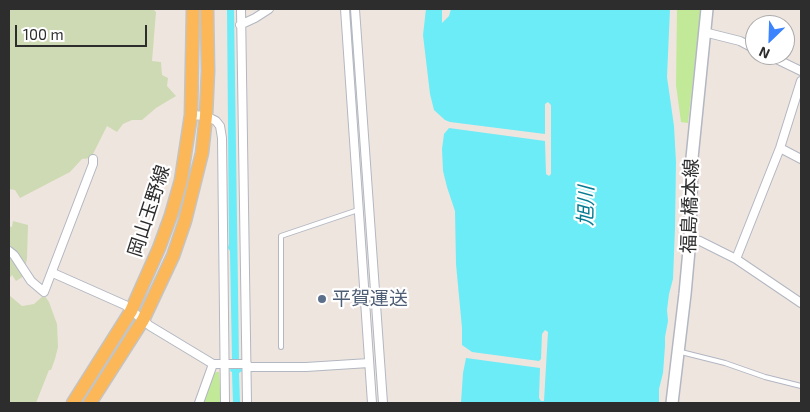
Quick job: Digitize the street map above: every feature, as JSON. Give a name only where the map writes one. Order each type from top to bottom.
[{"type":"main road","name":"岡山玉野線","points":[[73,403],[131,311],[160,248],[171,215],[181,180],[191,114],[193,9]]},
{"type":"main road","name":"岡山玉野線","points":[[90,403],[143,320],[173,256],[185,221],[200,161],[206,116],[208,71],[207,9]]},
{"type":"main road","name":"福島橋本線","points":[[672,403],[690,239],[692,158],[704,32],[708,9]]},
{"type":"street","points":[[241,9],[247,403]]},
{"type":"street","points":[[240,25],[269,9]]},
{"type":"street","points":[[344,9],[372,403]]},
{"type":"street","points":[[355,9],[383,403]]},
{"type":"street","points":[[704,32],[745,43]]},
{"type":"street","points":[[789,65],[801,71]]},
{"type":"street","points":[[736,259],[780,148],[801,82]]},
{"type":"street","points":[[191,114],[206,116],[216,120],[220,126],[222,138],[227,364],[225,403]]},
{"type":"street","points":[[780,148],[801,158]]},
{"type":"street","points":[[9,251],[14,255],[31,281],[44,292],[93,164],[93,158]]},
{"type":"street","points":[[690,239],[736,259],[801,303]]},
{"type":"street","points":[[53,272],[124,305],[143,320],[213,364],[306,367],[369,363]]},
{"type":"street","points":[[199,403],[213,364]]},
{"type":"lane","points":[[281,347],[281,236],[358,210]]},
{"type":"lane","points":[[679,351],[801,386]]},
{"type":"green space","points":[[9,9],[153,9],[156,12],[152,61],[161,62],[162,75],[168,78],[167,86],[176,96],[156,108],[142,120],[132,120],[123,124],[117,132],[107,126],[91,158],[82,159],[70,172],[20,198],[15,190],[9,189]]},
{"type":"green space","points":[[677,9],[701,9],[688,123],[681,122],[676,85]]},
{"type":"green space","points":[[13,221],[28,225],[27,258],[24,276],[16,281],[12,275],[9,279],[9,226],[12,227]]},
{"type":"green space","points":[[9,295],[22,306],[34,304],[44,295],[49,302],[57,324],[58,347],[55,359],[36,403],[9,403]]},
{"type":"green space","points":[[219,372],[221,403],[202,403],[214,373]]},
{"type":"water","points":[[227,9],[234,9],[239,360],[242,371],[239,373],[240,403],[233,403],[232,372],[230,371],[232,360],[230,251],[228,248]]},
{"type":"water","name":"旭川","points":[[426,9],[442,9],[442,23],[449,16],[451,9],[670,9],[667,77],[674,126],[676,162],[675,228],[673,279],[667,310],[668,321],[663,373],[659,389],[659,403],[461,403],[466,358],[540,368],[539,398],[541,401],[544,401],[548,332],[545,330],[542,334],[541,359],[539,361],[472,352],[462,345],[456,264],[455,211],[443,171],[442,149],[444,134],[449,128],[545,141],[546,174],[549,176],[551,174],[551,105],[548,102],[545,104],[545,134],[445,120],[434,110],[430,94],[423,35]]},
{"type":"place","name":"平賀運送","points":[[322,299]]}]
